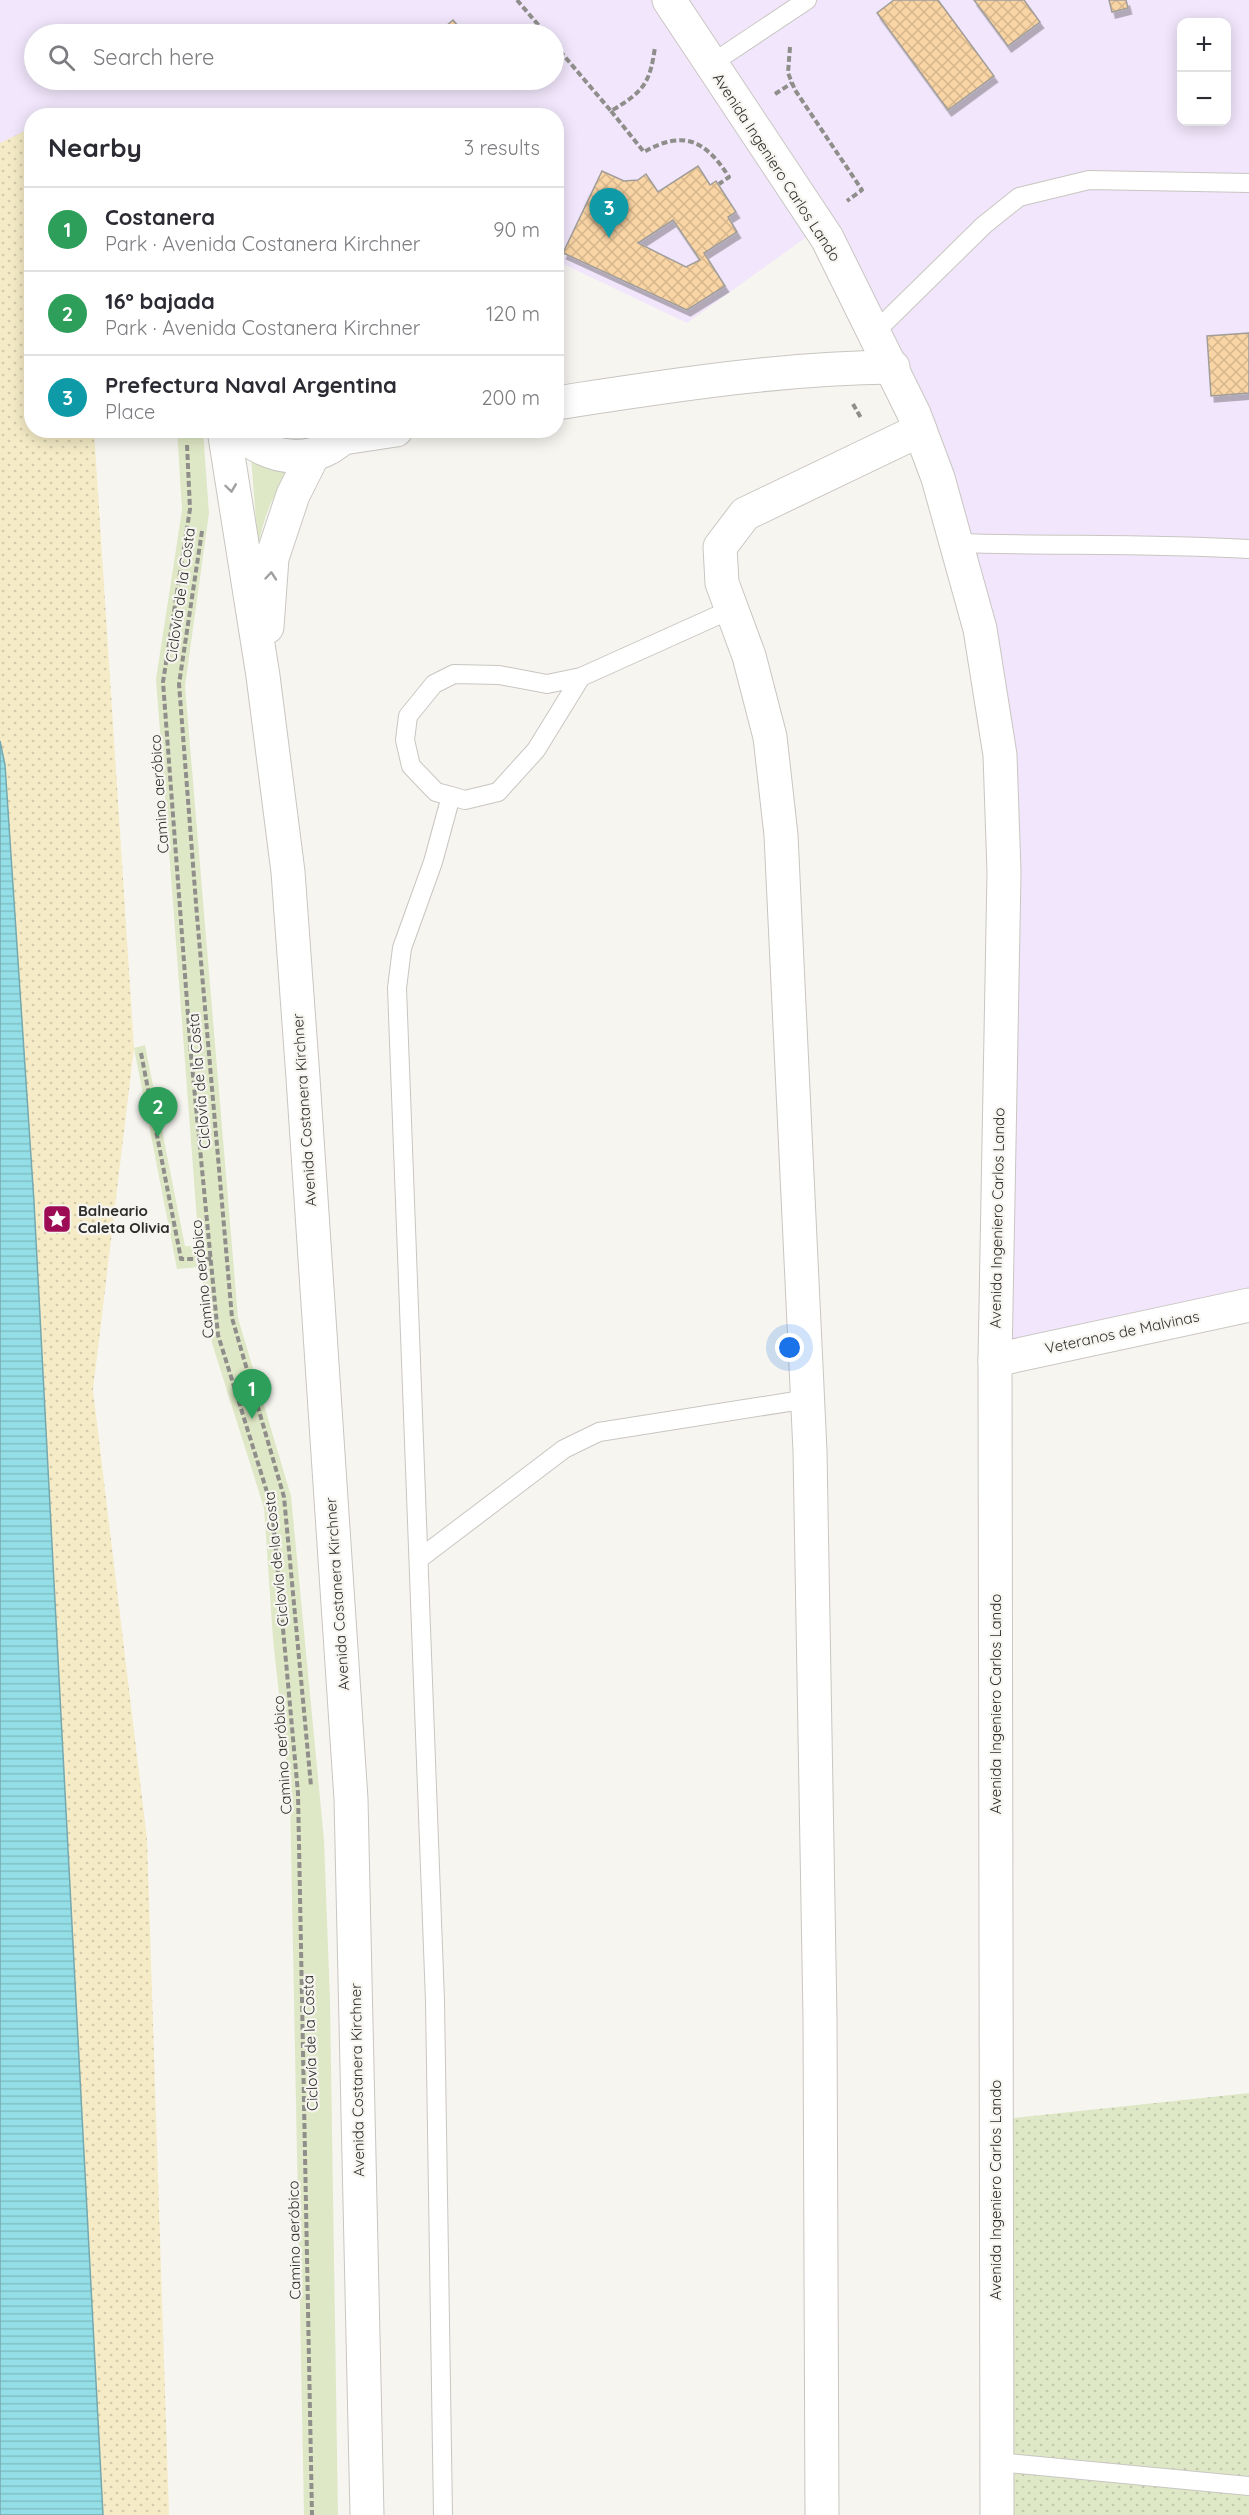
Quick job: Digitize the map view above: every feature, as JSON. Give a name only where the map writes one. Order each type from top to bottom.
[{"type":"street","name":"Avenida Ingeniero Carlos Lando","points":[[669,0],[817,224],[892,366],[920,430],[957,543],[980,629],[1000,755],[1004,872],[995,1360],[998,2515]]},
{"type":"street","points":[[564,402],[716,380],[838,367],[892,366]]},
{"type":"street","points":[[822,2515],[820,2017],[808,1399],[781,835],[770,737],[749,656],[722,583],[720,547],[745,514],[920,430]]},
{"type":"street","points":[[225,438],[263,676]]},
{"type":"street","points":[[245,438],[270,453],[291,457],[313,455],[340,438]]},
{"type":"street","points":[[263,676],[272,558],[293,495],[313,455]]},
{"type":"street","name":"Avenida Costanera Kirchner","points":[[263,676],[288,883],[351,1799],[367,2515]]},
{"type":"street","name":"Veteranos de Malvinas","points":[[995,1360],[1249,1305]]},
{"type":"lane","points":[[711,64],[807,0]]},
{"type":"lane","points":[[875,332],[984,225],[1019,197],[1089,180],[1249,183]]},
{"type":"lane","points":[[957,543],[1061,546],[1158,543],[1249,549]]},
{"type":"lane","points":[[581,677],[536,750],[498,792],[465,800],[436,792],[411,766],[405,740],[408,716],[434,684],[454,674],[499,675],[547,684],[581,677],[732,609]]},
{"type":"lane","points":[[443,2515],[435,2001],[397,988],[402,948],[433,862],[451,796]]},
{"type":"lane","points":[[419,1558],[564,1449],[599,1432],[808,1399]]},
{"type":"lane","points":[[997,2462],[1249,2486]]},
{"type":"path","points":[[517,0],[537,24]]},
{"type":"path","points":[[792,40],[788,55],[788,73],[795,90],[862,190],[817,224]]},
{"type":"path","points":[[611,111],[637,96],[647,82],[656,41]]},
{"type":"path","points":[[564,56],[644,152],[656,145],[680,140],[700,143],[715,156],[729,177],[719,184]]},
{"type":"path","name":"Camino aeróbico","points":[[187,442],[190,509],[163,682],[191,1055],[218,1335],[272,1508],[298,1793],[312,2515]]},
{"type":"path","name":"Ciclovía de la Costa","points":[[203,522],[179,684],[200,952],[232,1318],[284,1497],[312,1798]]},
{"type":"path","points":[[141,1053],[181,1259],[212,1259]]},
{"type":"shaded area","points":[[0,0],[1249,0],[1249,1305],[995,1360],[1004,872],[969,585],[819,228],[687,323],[564,264],[564,108],[24,108],[24,247],[0,248]]},
{"type":"green space","points":[[177,438],[204,438],[209,513],[185,686],[238,1318],[291,1496],[324,1840],[330,2000],[338,2515],[304,2515],[290,1795],[273,1639],[264,1508],[212,1343],[201,1267],[177,1269],[134,1048],[145,1045],[185,1246],[199,1247],[156,679],[182,510]]},
{"type":"green space","points":[[251,457],[279,471],[294,469],[280,486],[270,505],[258,546]]},
{"type":"green space","points":[[1249,2093],[1249,2515],[997,2515],[995,2120]]},
{"type":"sand","name":"Balneario Caleta Olivia","points":[[24,131],[24,438],[94,438],[134,1048],[93,1390],[147,1839],[169,2515],[0,2515],[0,143]]},
{"type":"water","points":[[0,741],[5,765],[34,1202],[103,2515],[0,2515]]},
{"type":"building","points":[[894,0],[938,0],[994,76],[948,110],[877,13]]},
{"type":"building","points":[[974,0],[1024,0],[1040,22],[1008,46]]},
{"type":"building","points":[[1109,0],[1126,0],[1128,8],[1112,12]]},
{"type":"building","points":[[698,166],[710,185],[716,181],[736,212],[728,217],[737,232],[704,253],[725,286],[687,310],[564,253],[602,171],[624,181],[638,180],[646,174],[658,192]],"holes":[[[673,220],[700,260],[686,267],[638,243]]]},
{"type":"building","points":[[1249,333],[1249,393],[1211,396],[1207,336]]},
{"type":"place","name":"Prefectura Naval Argentina","points":[[609,238]]},
{"type":"place","name":"16º bajada","points":[[158,1137]]},
{"type":"place","name":"Balneario Caleta Olivia","points":[[57,1219]]},
{"type":"place","name":"Costanera","points":[[252,1419]]}]
